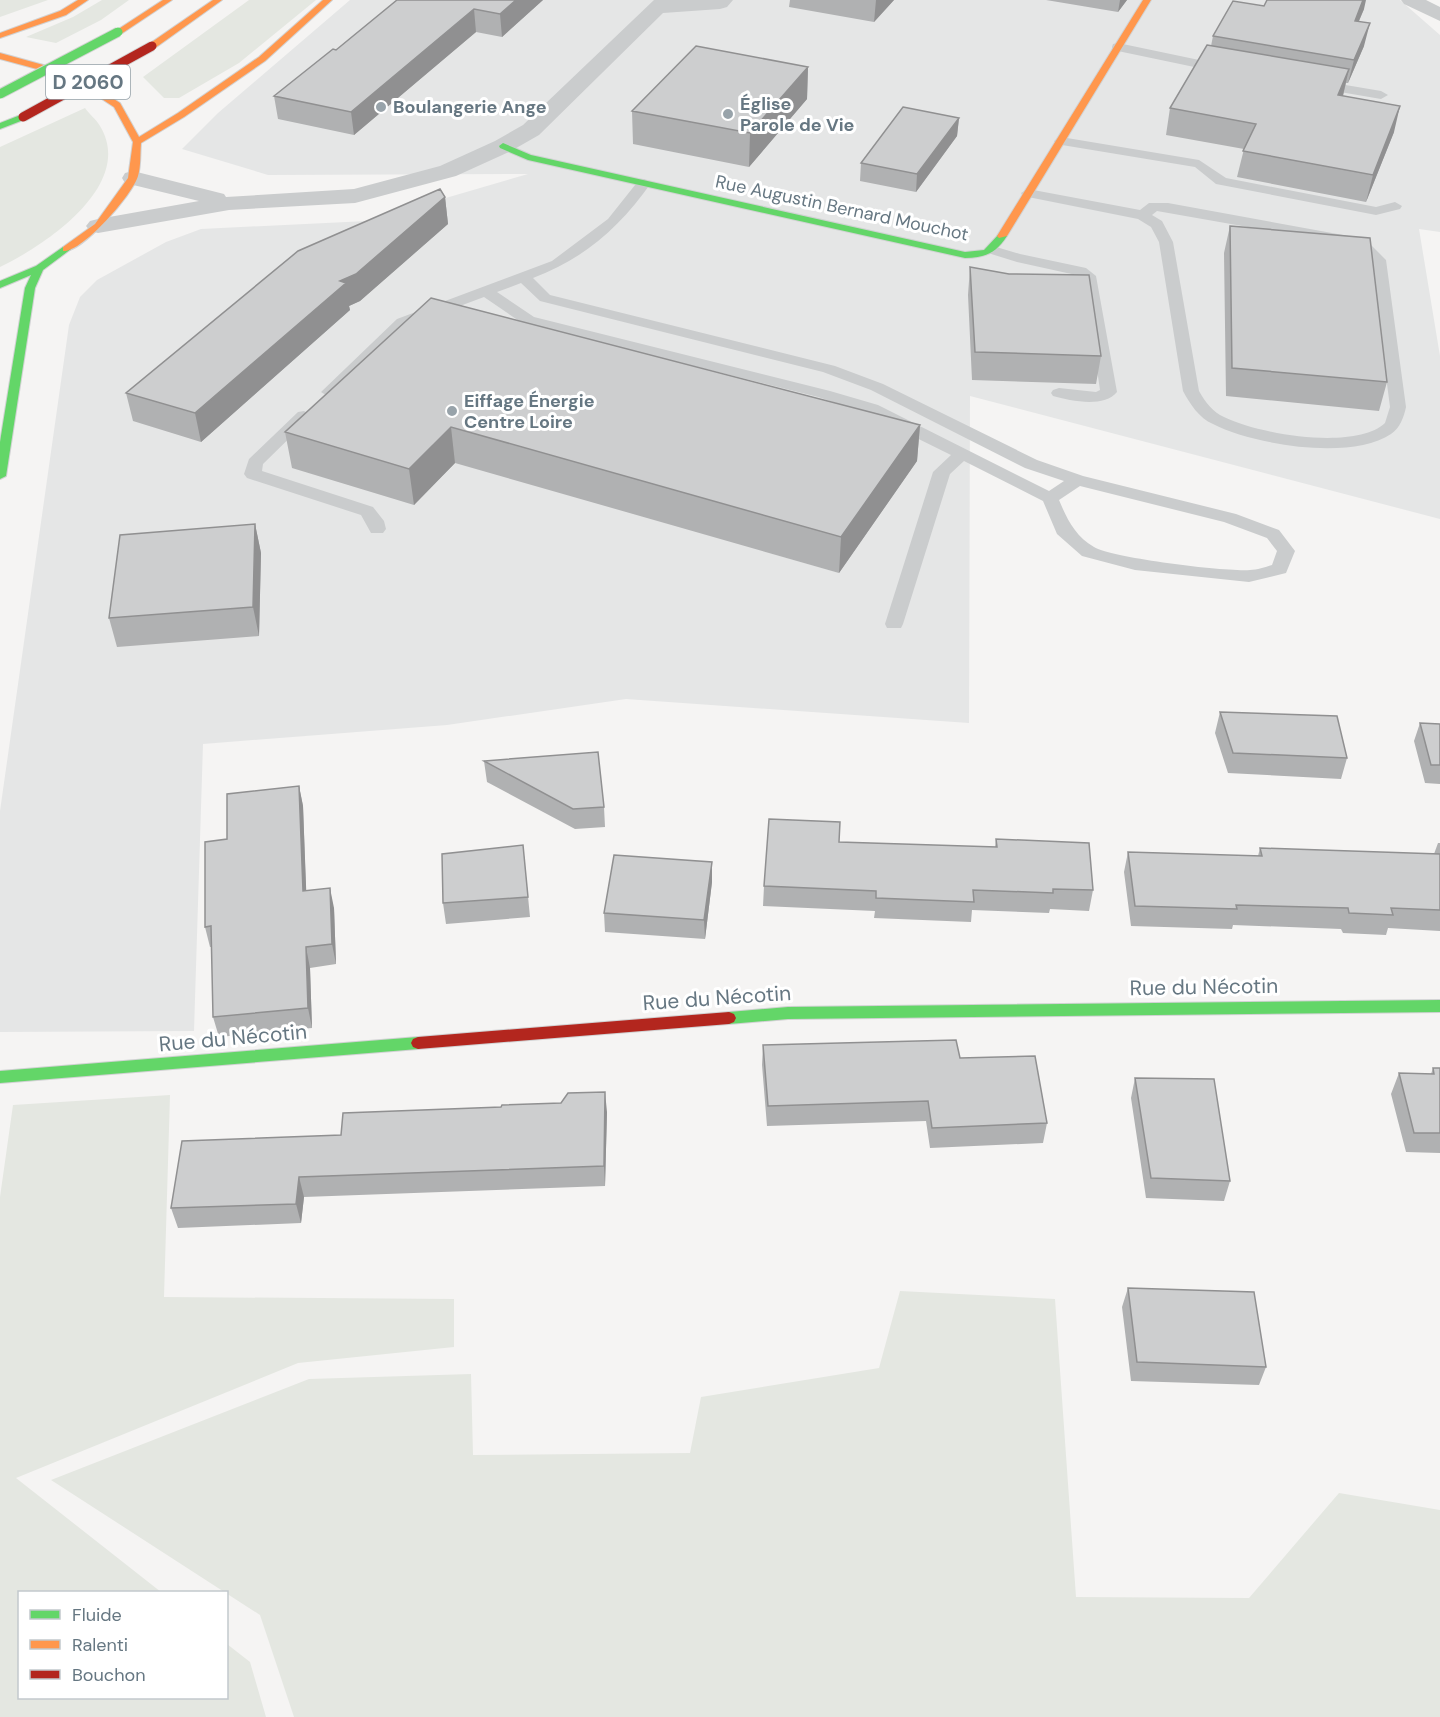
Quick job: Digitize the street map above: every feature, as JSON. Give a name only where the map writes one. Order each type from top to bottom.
[{"type":"main road","points":[[0,36],[63,13],[84,0]]},
{"type":"main road","name":"D 2060","points":[[0,94],[118,32],[168,0]]},
{"type":"main road","name":"D 2060","points":[[0,126],[23,117],[152,46],[218,0]]},
{"type":"main road","points":[[138,142],[262,59],[328,0]]},
{"type":"main road","name":"Rue Augustin Bernard Mouchot","points":[[502,146],[528,157],[965,255],[982,255],[993,250],[1147,0]]},
{"type":"main road","points":[[0,56],[73,76],[117,105],[138,142],[133,178],[98,226],[39,268],[0,285]]},
{"type":"main road","points":[[0,476],[30,288],[39,268]]},
{"type":"main road","name":"Rue du Nécotin","points":[[0,1077],[788,1013],[1440,1005]]},
{"type":"street","points":[[98,226],[229,203],[354,196],[448,171],[531,130],[662,4],[720,3],[723,0]]},
{"type":"street","points":[[1411,0],[1440,15]]},
{"type":"street","points":[[133,178],[229,203]]},
{"type":"lane","points":[[1118,47],[1237,71]]},
{"type":"lane","points":[[1304,82],[1381,95]]},
{"type":"lane","points":[[1061,141],[1199,164],[1221,181],[1376,211],[1395,206]]},
{"type":"lane","points":[[377,529],[375,521],[367,511],[254,474],[255,463],[403,322],[557,264],[613,222],[644,183]]},
{"type":"lane","points":[[1028,193],[1143,215],[1158,224],[1166,242],[1191,392],[1199,406],[1216,420],[1239,430],[1265,437],[1342,443],[1366,439],[1385,431],[1395,420],[1398,407],[1378,260],[1360,242],[1168,207],[1154,206],[1143,215]]},
{"type":"lane","points":[[993,250],[1017,258],[1081,271],[1091,279],[1109,392],[1098,397],[1059,393]]},
{"type":"lane","points":[[485,291],[528,320],[872,409],[1050,498],[1063,530],[1088,552],[1135,564],[1203,572],[1249,576],[1280,569],[1286,551],[1273,534],[1230,518],[1077,480],[1031,464],[877,387],[829,369],[545,298],[523,277]]},
{"type":"lane","points":[[894,624],[942,472],[962,454]]},
{"type":"lane","points":[[1050,498],[1077,480]]},
{"type":"shaded area","points":[[0,0],[48,0],[0,17]]},
{"type":"shaded area","points":[[102,0],[129,0],[101,20],[56,43],[26,37],[73,17]]},
{"type":"shaded area","points":[[249,0],[316,0],[239,63],[179,98],[164,98],[143,77]]},
{"type":"shaded area","points":[[350,0],[1400,0],[1440,35],[1440,232],[1419,229],[1440,356],[1440,519],[970,396],[969,723],[626,699],[447,725],[203,744],[194,1031],[0,1032],[0,811],[69,325],[80,297],[97,280],[166,242],[201,229],[367,221],[528,174],[268,175],[182,149],[218,113]]},
{"type":"shaded area","points":[[85,108],[100,126],[108,148],[106,170],[96,191],[80,211],[60,229],[0,267],[0,147]]},
{"type":"shaded area","points":[[170,1095],[164,1297],[454,1299],[454,1347],[298,1363],[16,1478],[160,1591],[18,1591],[18,1699],[228,1699],[228,1645],[250,1662],[266,1717],[0,1717],[0,1197],[13,1105]]},
{"type":"shaded area","points":[[900,1291],[1055,1299],[1076,1597],[1249,1598],[1339,1493],[1440,1510],[1440,1717],[294,1717],[260,1615],[228,1594],[228,1591],[223,1591],[51,1480],[309,1379],[471,1374],[473,1455],[690,1453],[701,1397],[879,1368]]},
{"type":"building","points":[[397,0],[516,0],[500,14],[474,9],[351,112],[274,96],[333,49],[336,50]]},
{"type":"building","points":[[1267,0],[1363,0],[1355,21],[1370,23],[1354,60],[1213,36],[1233,1],[1264,6]]},
{"type":"building","points":[[1207,45],[1349,69],[1338,95],[1400,106],[1373,175],[1243,151],[1256,124],[1170,108]]},
{"type":"building","points":[[696,46],[808,67],[750,133],[632,111]]},
{"type":"building","points":[[903,107],[959,118],[917,174],[861,163]]},
{"type":"building","points":[[440,189],[445,197],[356,274],[340,281],[346,283],[195,413],[126,393],[298,251]]},
{"type":"building","points":[[1230,226],[1370,238],[1387,382],[1232,368]]},
{"type":"building","points":[[970,267],[1009,274],[1089,275],[1101,356],[975,352]]},
{"type":"building","points":[[431,298],[920,425],[841,537],[451,427],[409,469],[285,432]]},
{"type":"building","points":[[255,524],[253,607],[109,618],[120,535]]},
{"type":"building","points":[[1220,712],[1337,716],[1347,758],[1233,753]]},
{"type":"building","points":[[1420,723],[1440,724],[1440,765],[1431,765]]},
{"type":"building","points":[[598,752],[604,807],[573,809],[484,761]]},
{"type":"building","points":[[299,786],[303,891],[330,888],[332,944],[306,947],[308,1008],[213,1017],[211,926],[205,927],[205,842],[227,839],[227,794]]},
{"type":"building","points":[[769,819],[840,822],[839,842],[997,847],[996,839],[1089,843],[1093,890],[1053,889],[1053,893],[973,890],[974,902],[876,898],[876,891],[764,886]]},
{"type":"building","points":[[523,845],[528,897],[443,903],[442,854]]},
{"type":"building","points":[[1260,848],[1440,854],[1440,910],[1391,908],[1393,915],[1349,913],[1348,908],[1236,905],[1237,909],[1135,906],[1128,852],[1262,856]]},
{"type":"building","points":[[614,855],[712,862],[704,920],[604,913]]},
{"type":"building","points":[[956,1040],[960,1058],[1035,1056],[1047,1123],[932,1128],[928,1101],[768,1106],[763,1045]]},
{"type":"building","points":[[1433,1068],[1440,1068],[1440,1133],[1414,1133],[1399,1073],[1434,1074]]},
{"type":"building","points":[[1135,1078],[1214,1079],[1230,1181],[1151,1178]]},
{"type":"building","points":[[605,1092],[604,1166],[299,1177],[296,1204],[171,1208],[182,1141],[341,1135],[343,1113],[561,1103],[568,1093]]},
{"type":"building","points":[[1128,1288],[1254,1292],[1266,1367],[1137,1362]]},
{"type":"traffic: fast","points":[[0,94],[118,32]]},
{"type":"traffic: fast","points":[[0,126],[23,117]]},
{"type":"traffic: fast","points":[[503,146],[528,157],[965,255],[978,255],[991,250],[1002,236]]},
{"type":"traffic: fast","points":[[0,285],[39,268],[66,249]]},
{"type":"traffic: fast","points":[[0,476],[30,288],[39,268]]},
{"type":"traffic: fast","points":[[729,1018],[788,1013],[1440,1006]]},
{"type":"traffic: fast","points":[[0,1077],[418,1043]]},
{"type":"traffic: slow","points":[[0,36],[63,13],[84,0]]},
{"type":"traffic: slow","points":[[118,32],[168,0]]},
{"type":"traffic: slow","points":[[152,46],[218,0]]},
{"type":"traffic: slow","points":[[137,142],[181,115],[262,59],[328,0]]},
{"type":"traffic: slow","points":[[1002,236],[1147,0]]},
{"type":"traffic: slow","points":[[0,56],[73,76],[117,105],[137,142],[133,178],[98,226],[66,249]]},
{"type":"traffic: jam","points":[[23,117],[152,46]]},
{"type":"traffic: jam","points":[[418,1043],[729,1018]]},
{"type":"place","name":"Boulangerie Ange","points":[[381,107]]},
{"type":"place","name":"Église Parole de Vie","points":[[728,114]]},
{"type":"place","name":"Eiffage Énergie Centre Loire","points":[[452,411]]}]
